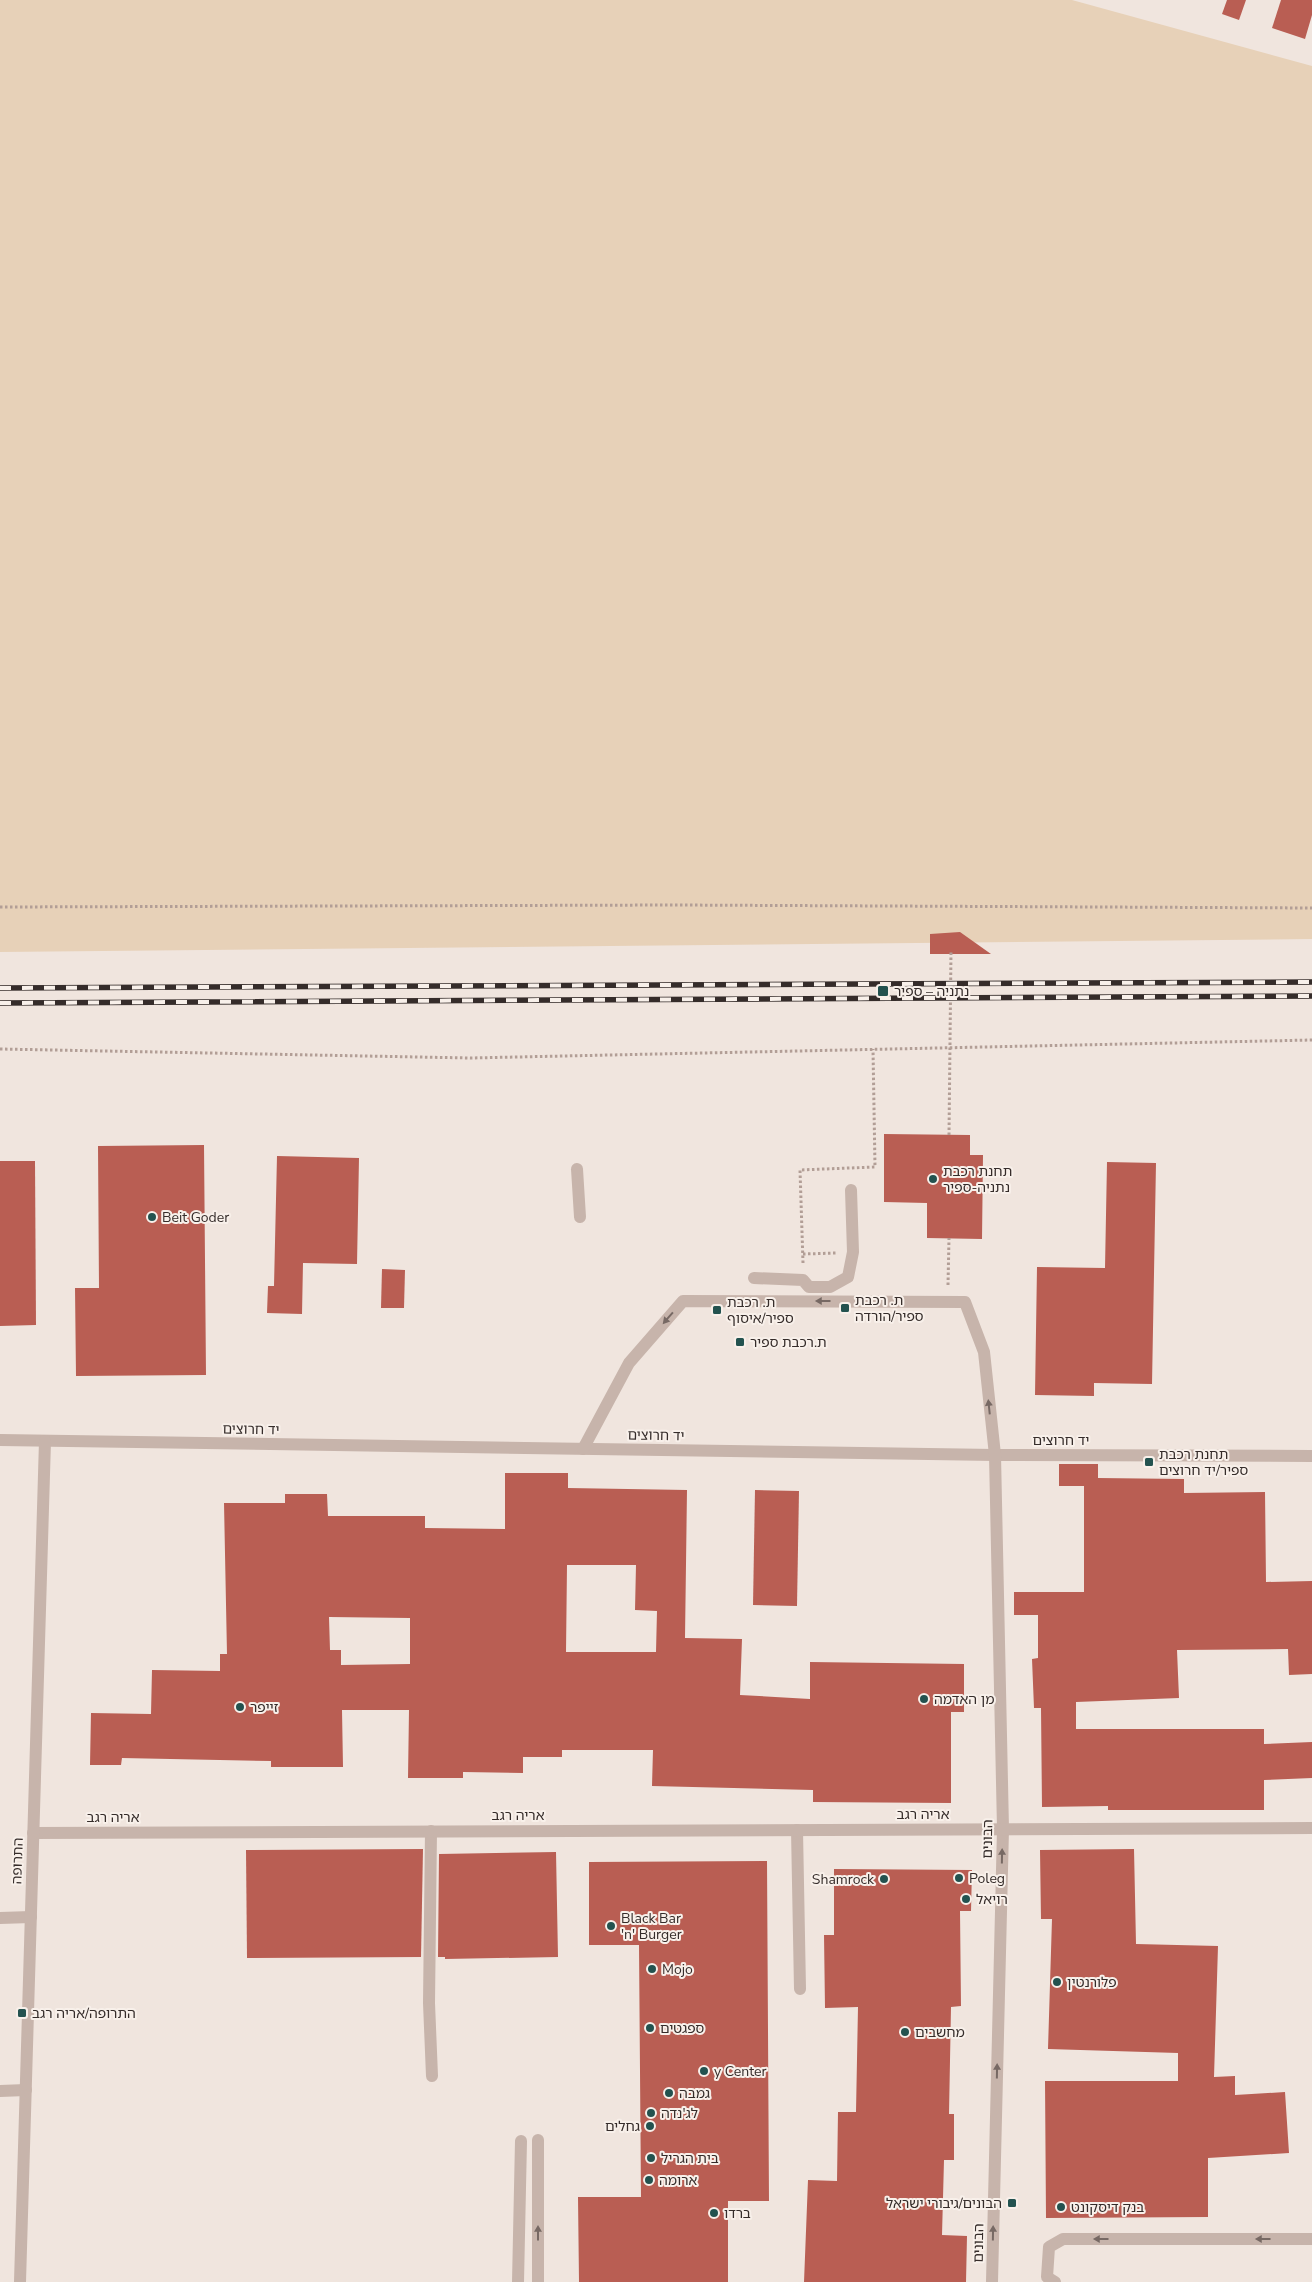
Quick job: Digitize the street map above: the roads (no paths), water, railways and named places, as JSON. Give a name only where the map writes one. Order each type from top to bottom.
[{"type":"street","points":[[577,1169],[580,1217]]},
{"type":"street","points":[[754,1278],[803,1280],[809,1287],[830,1287],[848,1277],[854,1252],[851,1190]]},
{"type":"street","name":"הבונים","points":[[583,1449],[629,1363],[683,1301],[965,1302],[984,1352],[995,1455],[1003,1829],[992,2282]]},
{"type":"street","name":"יד חרוצים","points":[[0,1440],[995,1455],[1312,1456]]},
{"type":"street","name":"התרופה","points":[[20,2282],[45,1441]]},
{"type":"street","name":"אריה רגב","points":[[33,1833],[1312,1828]]},
{"type":"street","points":[[431,1830],[429,2003],[432,2076]]},
{"type":"street","points":[[797,1830],[800,1989]]},
{"type":"street","points":[[0,1918],[31,1917]]},
{"type":"street","points":[[0,2090],[26,2090]]},
{"type":"street","points":[[538,2140],[538,2282]]},
{"type":"street","points":[[518,2282],[521,2141]]},
{"type":"street","points":[[1055,2282],[1047,2277],[1050,2247],[1063,2239],[1312,2239]]},
{"type":"railway","points":[[0,988],[1312,982]]},
{"type":"railway","points":[[0,1003],[1312,996]]},
{"type":"place","name":"נתניה – ספיר","points":[[883,991]]},
{"type":"place","name":"תחנת רכבת נתניה-ספיר","points":[[933,1179]]},
{"type":"place","name":"Beit Goder","points":[[152,1217]]},
{"type":"place","name":"ת. רכבת ספיר/הורדה","points":[[845,1308]]},
{"type":"place","name":"ת. רכבת ספיר/איסוף","points":[[717,1310]]},
{"type":"place","name":"ת.רכבת ספיר","points":[[740,1342]]},
{"type":"place","name":"תחנת רכבת ספיר/יד חרוצים","points":[[1149,1462]]},
{"type":"place","name":"מן האדמה","points":[[924,1699]]},
{"type":"place","name":"זייפר","points":[[240,1707]]},
{"type":"place","name":"Poleg","points":[[959,1878]]},
{"type":"place","name":"Shamrock","points":[[884,1879]]},
{"type":"place","name":"רויאל","points":[[966,1899]]},
{"type":"place","name":"Black Bar 'n' Burger","points":[[611,1926]]},
{"type":"place","name":"Mojo","points":[[652,1969]]},
{"type":"place","name":"פלורנטין","points":[[1057,1982]]},
{"type":"place","name":"התרופה/אריה רגב","points":[[22,2013]]},
{"type":"place","name":"ספגטים","points":[[650,2028]]},
{"type":"place","name":"מחשבים","points":[[905,2032]]},
{"type":"place","name":"y Center","points":[[704,2071]]},
{"type":"place","name":"גמבה","points":[[669,2093]]},
{"type":"place","name":"לג'נדה","points":[[651,2113]]},
{"type":"place","name":"גחלים","points":[[650,2126]]},
{"type":"place","name":"בית הגריל","points":[[651,2158]]},
{"type":"place","name":"ארומה","points":[[649,2180]]},
{"type":"place","name":"הבונים/גיבורי ישראל","points":[[1012,2203]]},
{"type":"place","name":"בנק דיסקונט","points":[[1061,2207]]},
{"type":"place","name":"ברדו","points":[[714,2213]]}]
